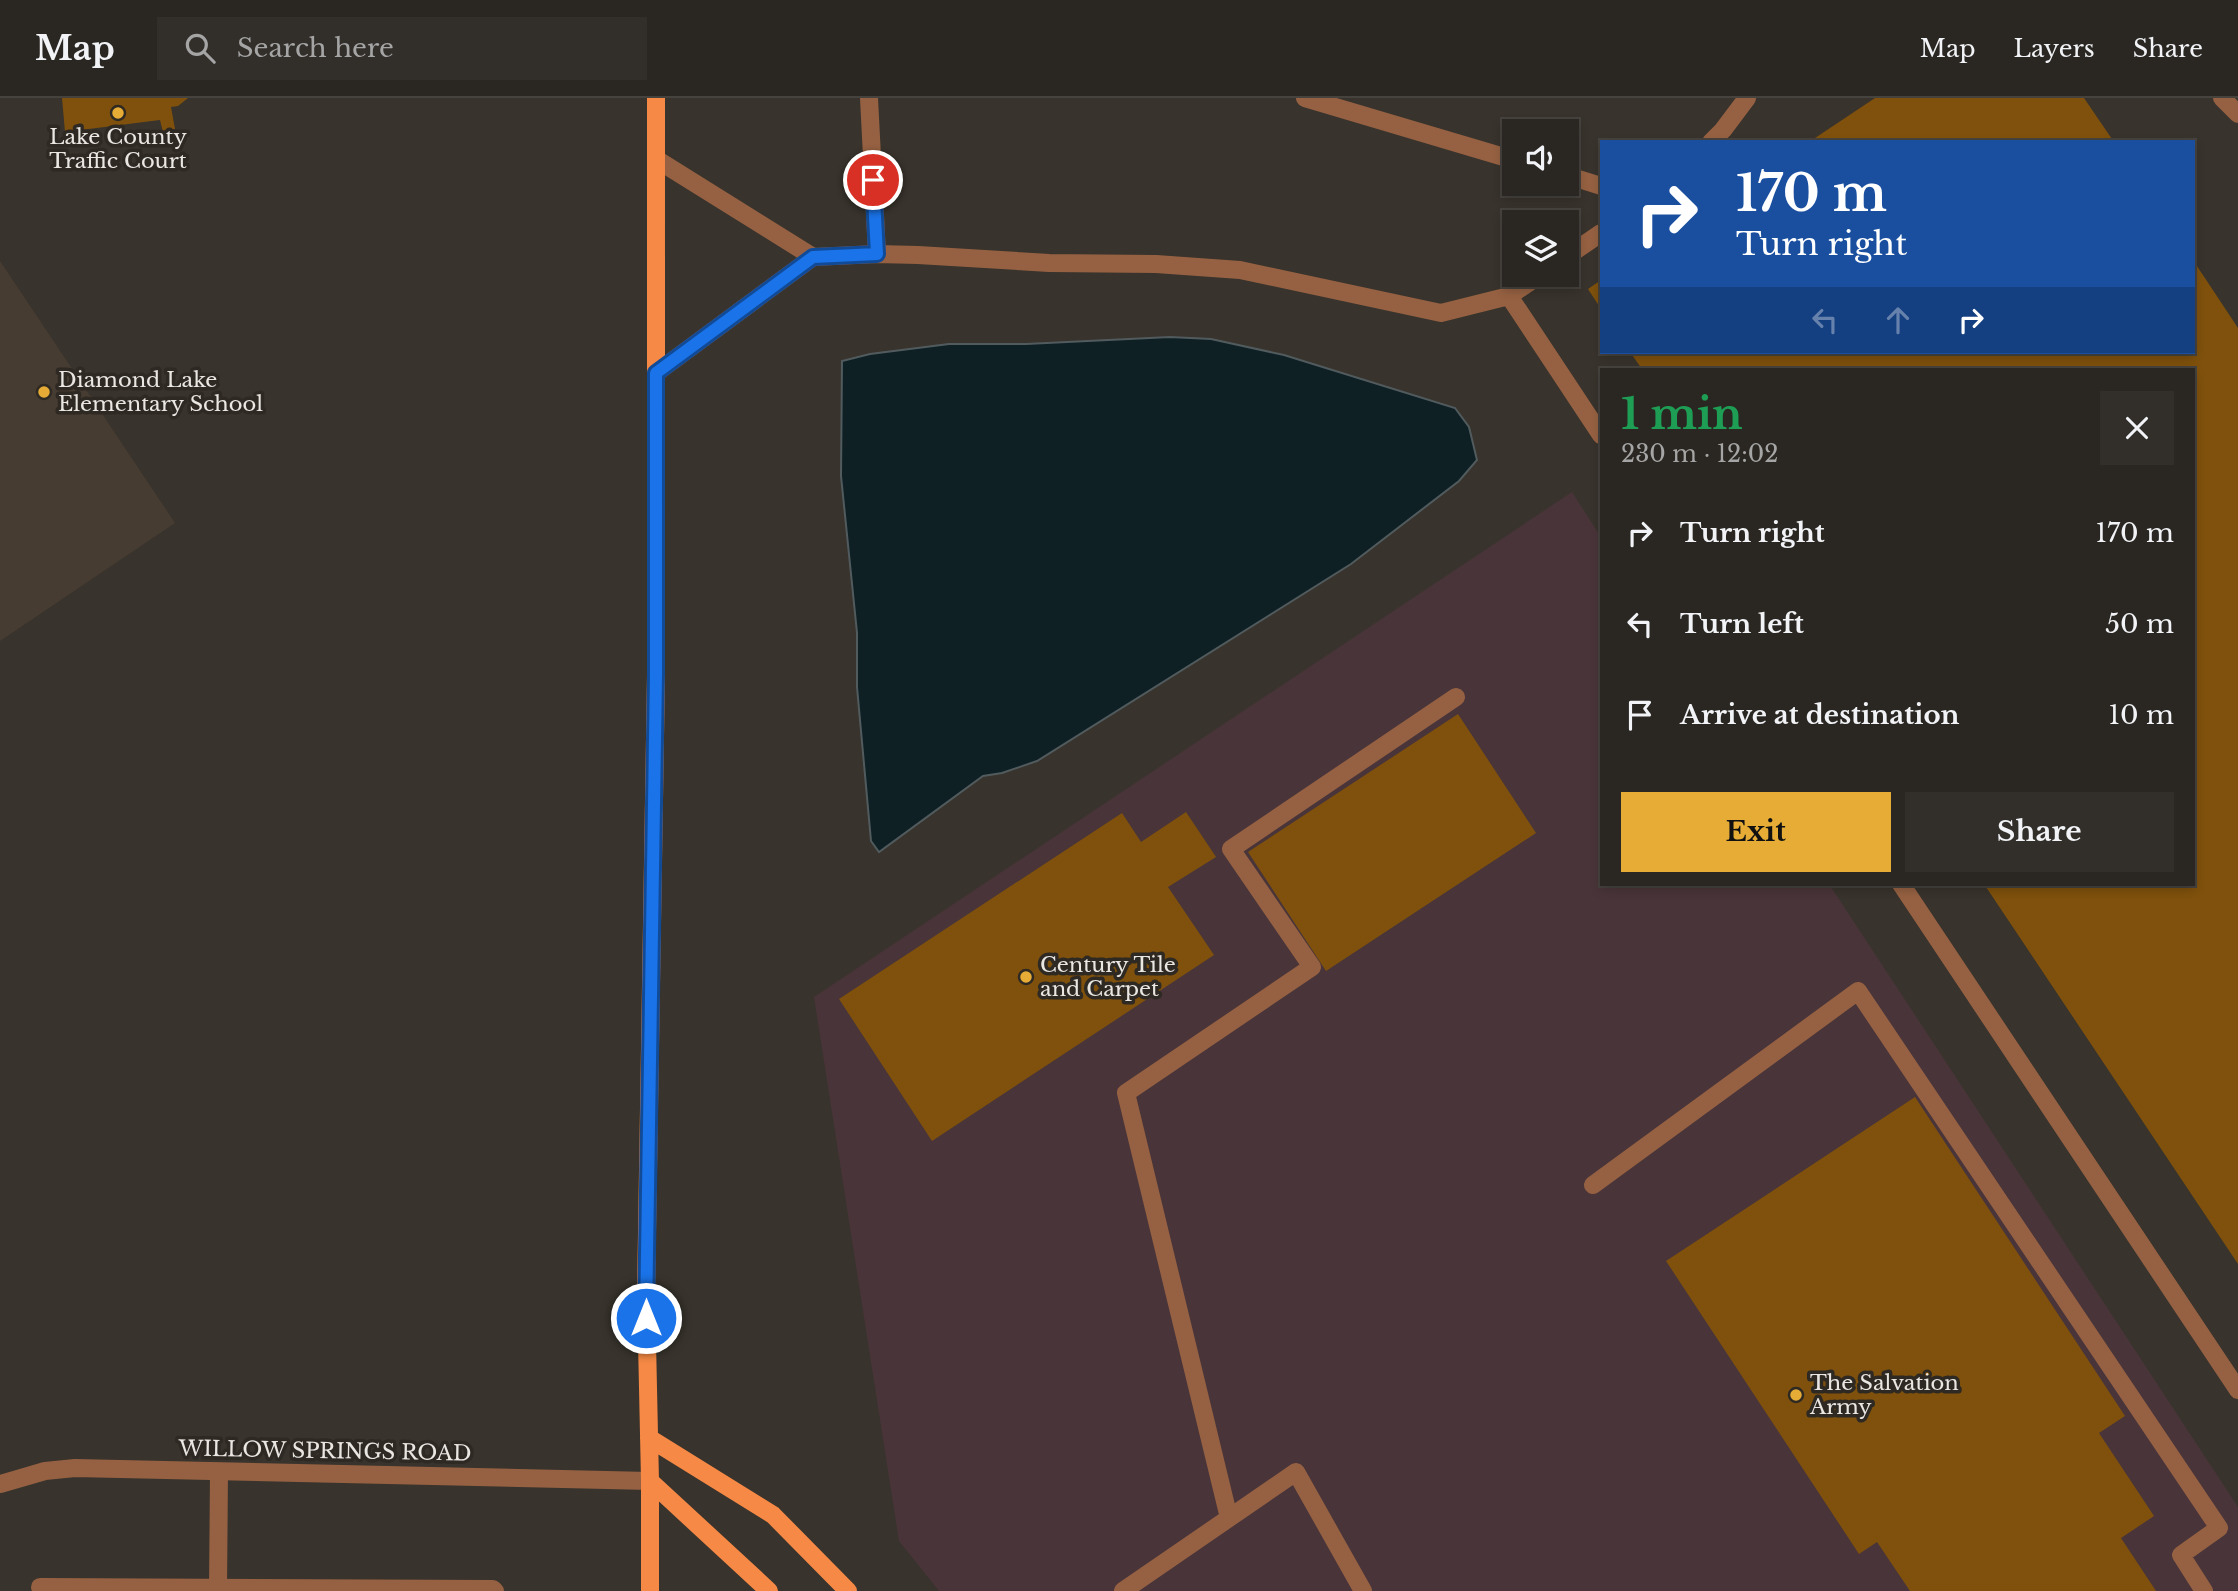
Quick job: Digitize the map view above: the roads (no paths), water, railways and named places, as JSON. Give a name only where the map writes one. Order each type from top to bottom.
[{"type":"main road","points":[[650,1591],[646,1295],[656,675],[656,98]]},
{"type":"main road","points":[[649,1438],[773,1515],[848,1591]]},
{"type":"main road","points":[[650,1481],[769,1591]]},
{"type":"street","points":[[869,98],[877,254]]},
{"type":"street","points":[[1305,98],[1502,156]]},
{"type":"street","points":[[1713,140],[1747,98]]},
{"type":"street","points":[[2222,98],[2238,114]]},
{"type":"street","points":[[656,159],[813,257]]},
{"type":"street","points":[[1579,179],[1600,186]]},
{"type":"street","points":[[1579,248],[1600,234]]},
{"type":"street","points":[[656,373],[813,257],[877,254],[1049,263],[1156,264],[1240,270],[1441,313],[1509,296],[1522,287]]},
{"type":"street","points":[[1509,296],[1600,433]]},
{"type":"street","points":[[1229,1518],[1126,1093],[1312,967],[1231,849],[1456,697]]},
{"type":"street","points":[[1901,886],[2238,1390]]},
{"type":"street","points":[[1593,1185],[1858,991],[2219,1528],[2181,1555],[2204,1591]]},
{"type":"street","name":"WILLOW SPRINGS ROAD","points":[[0,1484],[45,1471],[75,1468],[650,1481]]},
{"type":"street","points":[[218,1589],[219,1472]]},
{"type":"street","points":[[1123,1591],[1296,1472],[1363,1591]]},
{"type":"street","points":[[40,1587],[495,1591]]},
{"type":"place","name":"Lake County Traffic Court","points":[[118,113]]},
{"type":"place","name":"Diamond Lake Elementary School","points":[[44,392]]},
{"type":"place","name":"Century Tile and Carpet","points":[[1026,977]]},
{"type":"place","name":"The Salvation Army","points":[[1796,1395]]}]
